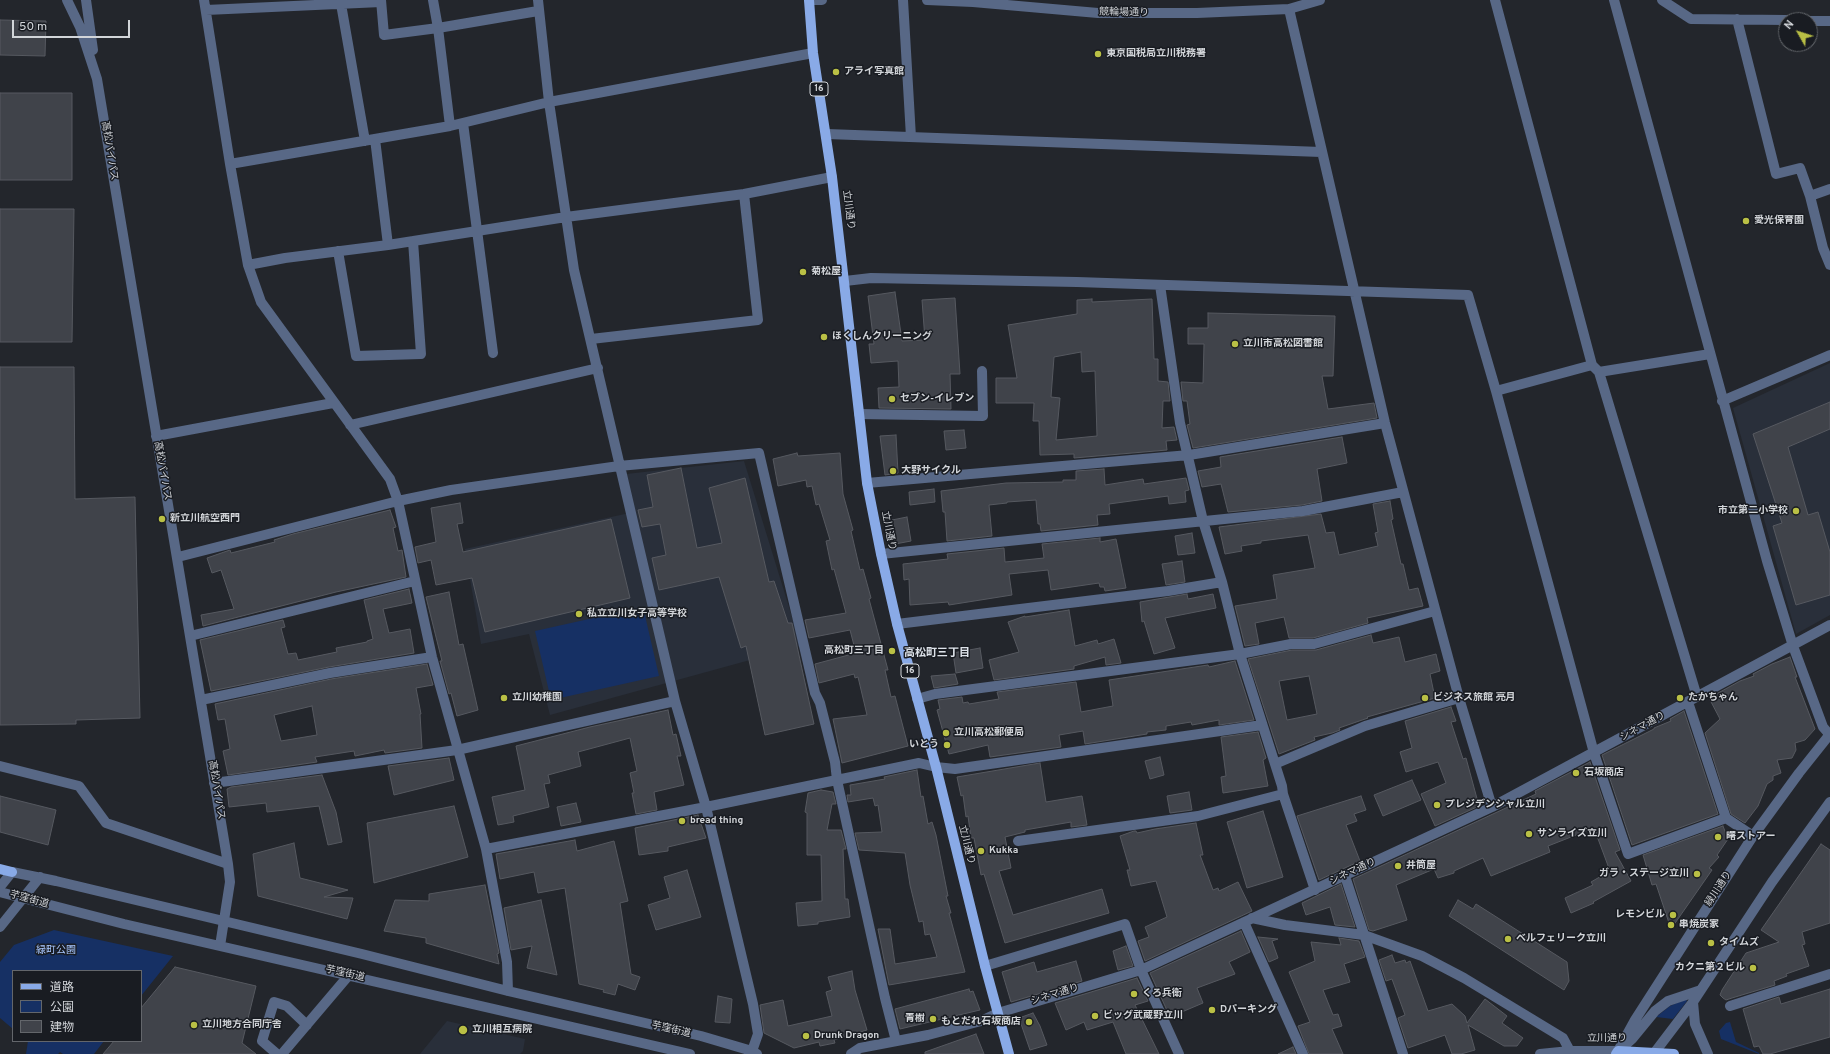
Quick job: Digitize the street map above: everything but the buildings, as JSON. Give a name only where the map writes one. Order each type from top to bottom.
[{"type":"main road","name":"立川通り","points":[[809,0],[813,53],[832,177],[867,483],[880,554],[897,624],[936,767],[985,966],[1009,1054]]},
{"type":"main road","points":[[0,869],[12,872]]},
{"type":"main road","name":"立川通り","points":[[1617,1052],[1674,1054]]},
{"type":"street","name":"高松バイパス","points":[[67,0],[80,27],[97,79],[156,436],[178,557],[228,864],[230,882],[220,946]]},
{"type":"street","points":[[86,0],[97,79]]},
{"type":"street","points":[[433,0],[438,28],[450,126]]},
{"type":"street","points":[[538,0],[549,102],[574,270],[598,368],[619,466],[674,701],[706,807],[753,1004],[758,1034],[754,1053]]},
{"type":"street","points":[[809,0],[822,0]]},
{"type":"street","points":[[903,0],[911,137]]},
{"type":"street","name":"競輪場通り","points":[[926,0],[973,2],[1098,13],[1197,13],[1289,8],[1320,0]]},
{"type":"street","points":[[1495,0],[1596,368],[1726,818],[1753,836]]},
{"type":"street","points":[[1614,0],[1766,560],[1793,646],[1822,727],[1830,734]]},
{"type":"street","points":[[1662,0],[1691,19],[1778,20]]},
{"type":"street","points":[[508,991],[507,962],[486,849],[432,657],[398,501],[390,479],[333,403],[308,365],[286,338],[261,302],[248,265],[230,164],[205,5],[341,4],[381,1],[384,35],[438,28],[538,10]]},
{"type":"street","points":[[341,4],[370,140],[388,245]]},
{"type":"street","points":[[1289,8],[1321,152],[1385,423],[1459,698],[1492,807]]},
{"type":"street","points":[[1736,20],[1776,174],[1800,168],[1810,196],[1823,248],[1830,265]]},
{"type":"street","points":[[1818,21],[1830,21]]},
{"type":"street","points":[[230,164],[450,126],[549,102],[813,53]]},
{"type":"street","points":[[463,123],[493,353]]},
{"type":"street","points":[[826,134],[1321,152]]},
{"type":"street","points":[[248,265],[285,258],[388,245],[566,217],[744,194],[832,177]]},
{"type":"street","points":[[1810,196],[1830,189]]},
{"type":"street","points":[[591,339],[758,320],[744,194]]},
{"type":"street","points":[[338,251],[356,356],[421,354],[413,241]]},
{"type":"street","points":[[845,281],[878,278],[1077,282],[1468,295],[1496,391],[1594,753],[1628,854],[1726,818]]},
{"type":"street","points":[[1160,285],[1180,423],[1204,521],[1222,582],[1240,654],[1283,794],[1315,890]]},
{"type":"street","points":[[1496,391],[1596,368],[1710,354]]},
{"type":"street","points":[[1722,401],[1830,355]]},
{"type":"street","points":[[350,425],[598,368]]},
{"type":"street","points":[[859,414],[982,416],[982,371]]},
{"type":"street","points":[[156,436],[333,403]]},
{"type":"street","points":[[867,483],[1189,455],[1385,423]]},
{"type":"street","points":[[178,557],[398,501],[451,490],[619,466],[759,452],[815,693],[820,703],[835,762],[837,780],[896,1041]]},
{"type":"street","points":[[880,554],[1303,511],[1404,492]]},
{"type":"street","points":[[190,636],[415,581]]},
{"type":"street","points":[[897,624],[1168,591],[1222,582]]},
{"type":"street","points":[[917,699],[935,694],[1240,654],[1291,644],[1314,644],[1435,611]]},
{"type":"street","name":"シネマ通り","points":[[852,1054],[860,1048],[981,1021],[998,1013],[1141,970],[1492,807],[1830,625]]},
{"type":"street","points":[[201,700],[330,673],[432,657]]},
{"type":"street","points":[[1275,764],[1366,726],[1459,698]]},
{"type":"street","points":[[214,783],[458,750],[674,701]]},
{"type":"street","points":[[486,849],[706,807],[919,763],[955,769],[1262,725]]},
{"type":"street","name":"緑川通り","points":[[1617,1052],[1634,1020],[1753,836],[1799,773],[1830,734]]},
{"type":"street","points":[[0,766],[80,786],[106,823],[228,864]]},
{"type":"street","points":[[1018,841],[1198,816],[1283,794]]},
{"type":"street","points":[[1654,1053],[1693,1002],[1772,882],[1830,802]]},
{"type":"street","points":[[0,887],[12,872]]},
{"type":"street","name":"芋窪街道","points":[[12,872],[40,877],[508,991],[701,1036],[754,1053]]},
{"type":"street","points":[[1345,876],[1403,1054]]},
{"type":"street","points":[[0,927],[40,877]]},
{"type":"street","name":"芋窪街道","points":[[0,892],[23,899],[220,946],[349,975],[527,1018],[690,1054]]},
{"type":"street","points":[[1248,920],[1364,935],[1422,956],[1464,978],[1563,1038],[1570,1052]]},
{"type":"street","points":[[1248,920],[1303,1054]]},
{"type":"street","points":[[985,966],[1126,924],[1141,970],[1179,1054]]},
{"type":"street","points":[[1730,1006],[1830,974]]},
{"type":"street","points":[[282,1054],[349,975]]},
{"type":"street","points":[[1617,1052],[1632,1039],[1655,1011],[1668,1000],[1701,990]]},
{"type":"street","points":[[277,1054],[262,1041],[274,1002],[287,1006],[307,1025]]},
{"type":"street","points":[[1693,1002],[1695,1024],[1708,1054]]},
{"type":"street","name":"立川通り","points":[[1540,1054],[1570,1052],[1617,1052]]},
{"type":"shaded area","name":"市立第二小学校","points":[[1830,363],[1830,615],[1796,634],[1733,408]]},
{"type":"shaded area","points":[[744,461],[801,646],[550,715],[529,634],[481,644],[465,549],[634,512],[626,474]]},
{"type":"shaded area","name":"立川相互病院","points":[[447,1021],[525,1039],[523,1051],[520,1054],[420,1054]]},
{"type":"green space","points":[[643,607],[659,676],[551,700],[535,631]]},
{"type":"green space","name":"緑町公園","points":[[54,930],[173,956],[142,995],[142,970],[12,970],[12,1028],[0,1018],[0,962],[14,945]]},
{"type":"green space","points":[[1686,999],[1687,1001],[1673,1019],[1656,1017],[1670,1006]]},
{"type":"green space","points":[[1730,1022],[1736,1042],[1759,1054],[1721,1039],[1719,1031],[1726,1023]]},
{"type":"green space","points":[[28,1042],[103,1042],[94,1054],[63,1054],[60,1052],[58,1054],[26,1054]]},
{"type":"place","name":"東京国税局立川税務署","points":[[1098,54]]},
{"type":"place","name":"アライ写真館","points":[[836,72]]},
{"type":"place","name":"愛光保育園","points":[[1746,221]]},
{"type":"place","name":"菊松屋","points":[[803,272]]},
{"type":"place","name":"ほくしんクリーニング","points":[[824,337]]},
{"type":"place","name":"立川市高松図書館","points":[[1235,344]]},
{"type":"place","name":"セブン-イレブン","points":[[892,399]]},
{"type":"place","name":"大野サイクル","points":[[893,471]]},
{"type":"place","name":"市立第二小学校","points":[[1796,511]]},
{"type":"place","name":"新立川航空西門","points":[[162,519]]},
{"type":"place","name":"私立立川女子高等学校","points":[[579,614]]},
{"type":"place","name":"高松町三丁目","points":[[892,651]]},
{"type":"place","name":"立川幼稚園","points":[[504,698]]},
{"type":"place","name":"ビジネス旅館 亮月","points":[[1425,698]]},
{"type":"place","name":"たかちゃん","points":[[1680,698]]},
{"type":"place","name":"立川高松郵便局","points":[[946,733]]},
{"type":"place","name":"いとう","points":[[947,745]]},
{"type":"place","name":"石坂商店","points":[[1576,773]]},
{"type":"place","name":"プレジデンシャル立川","points":[[1437,805]]},
{"type":"place","name":"bread thing","points":[[682,821]]},
{"type":"place","name":"サンライズ立川","points":[[1529,834]]},
{"type":"place","name":"曙ストアー","points":[[1718,837]]},
{"type":"place","name":"Kukka","points":[[981,851]]},
{"type":"place","name":"井筒屋","points":[[1398,866]]},
{"type":"place","name":"ガラ・ステージ立川","points":[[1697,874]]},
{"type":"place","name":"レモンビル","points":[[1673,915]]},
{"type":"place","name":"串焼炭家","points":[[1671,925]]},
{"type":"place","name":"ベルフェリーク立川","points":[[1508,939]]},
{"type":"place","name":"タイムズ","points":[[1711,943]]},
{"type":"place","name":"カクニ第２ビル","points":[[1753,968]]},
{"type":"place","name":"くろ兵衛","points":[[1134,994]]},
{"type":"place","name":"Dパーキング","points":[[1212,1010]]},
{"type":"place","name":"ビッグ武蔵野立川","points":[[1095,1016]]},
{"type":"place","name":"青樹","points":[[933,1019]]},
{"type":"place","name":"もとだれ石坂商店","points":[[1029,1022]]},
{"type":"place","name":"立川地方合同庁舎","points":[[194,1025]]},
{"type":"place","name":"立川相互病院","points":[[463,1030]]},
{"type":"place","name":"Drunk Dragon","points":[[806,1036]]},
{"type":"district","name":"高松町三丁目","points":[[937,654]]}]
